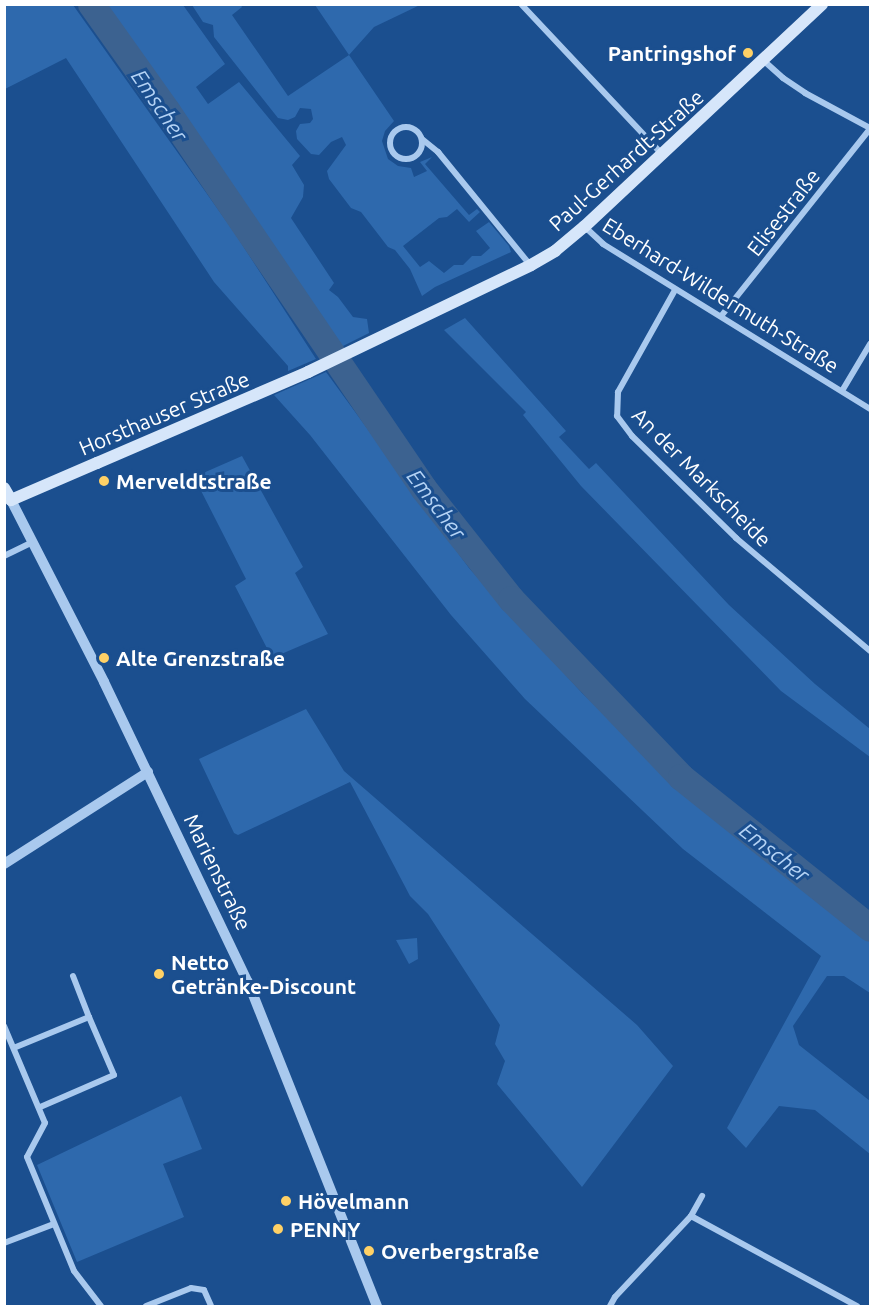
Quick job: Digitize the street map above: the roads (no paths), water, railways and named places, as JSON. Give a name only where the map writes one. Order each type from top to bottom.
[{"type":"main road","name":"Paul-Gerhardt-Straße","points":[[333,361],[531,265],[555,251],[663,154],[822,4]]},
{"type":"main road","name":"Horsthauser Straße","points":[[11,500],[333,361]]},
{"type":"main road","points":[[4,488],[11,500]]},
{"type":"street","points":[[521,4],[663,154]]},
{"type":"street","points":[[764,60],[783,78],[805,93],[870,128]]},
{"type":"street","points":[[422,140],[421,150],[410,159],[400,158],[391,147],[394,134],[402,128],[413,129],[422,140],[438,152],[531,265]]},
{"type":"street","name":"Elisestraße","points":[[722,315],[870,128]]},
{"type":"street","name":"Eberhard-Wildermuth-Straße","points":[[584,226],[603,244],[675,290],[722,315],[870,409]]},
{"type":"street","name":"An der Markscheide","points":[[675,290],[618,392],[617,416],[632,436],[736,538],[870,651]]},
{"type":"street","points":[[842,392],[870,344]]},
{"type":"street","name":"Marienstraße","points":[[11,500],[148,772],[248,982],[377,1306]]},
{"type":"street","points":[[4,556],[33,543]]},
{"type":"street","points":[[4,864],[148,772]]},
{"type":"street","points":[[40,1107],[114,1075],[73,976]]},
{"type":"street","points":[[16,1047],[90,1017]]},
{"type":"street","points":[[4,1026],[16,1047],[45,1122],[27,1157],[74,1271],[101,1306]]},
{"type":"street","points":[[610,1306],[615,1297],[691,1216],[702,1196]]},
{"type":"street","points":[[691,1216],[857,1306]]},
{"type":"street","points":[[4,1243],[54,1224]]},
{"type":"street","points":[[146,1306],[191,1288],[204,1290],[211,1306]]},
{"type":"waterway","name":"Emscher","points":[[91,4],[167,111],[423,488],[511,599],[681,777],[870,928]]},
{"type":"place","name":"Pantringshof","points":[[748,53]]},
{"type":"place","name":"Merveldtstraße","points":[[104,481]]},
{"type":"place","name":"Alte Grenzstraße","points":[[104,658]]},
{"type":"place","name":"Netto Getränke-Discount","points":[[159,974]]},
{"type":"place","name":"Hövelmann","points":[[286,1201]]},
{"type":"place","name":"PENNY","points":[[278,1229]]},
{"type":"place","name":"Overbergstraße","points":[[369,1251]]}]
